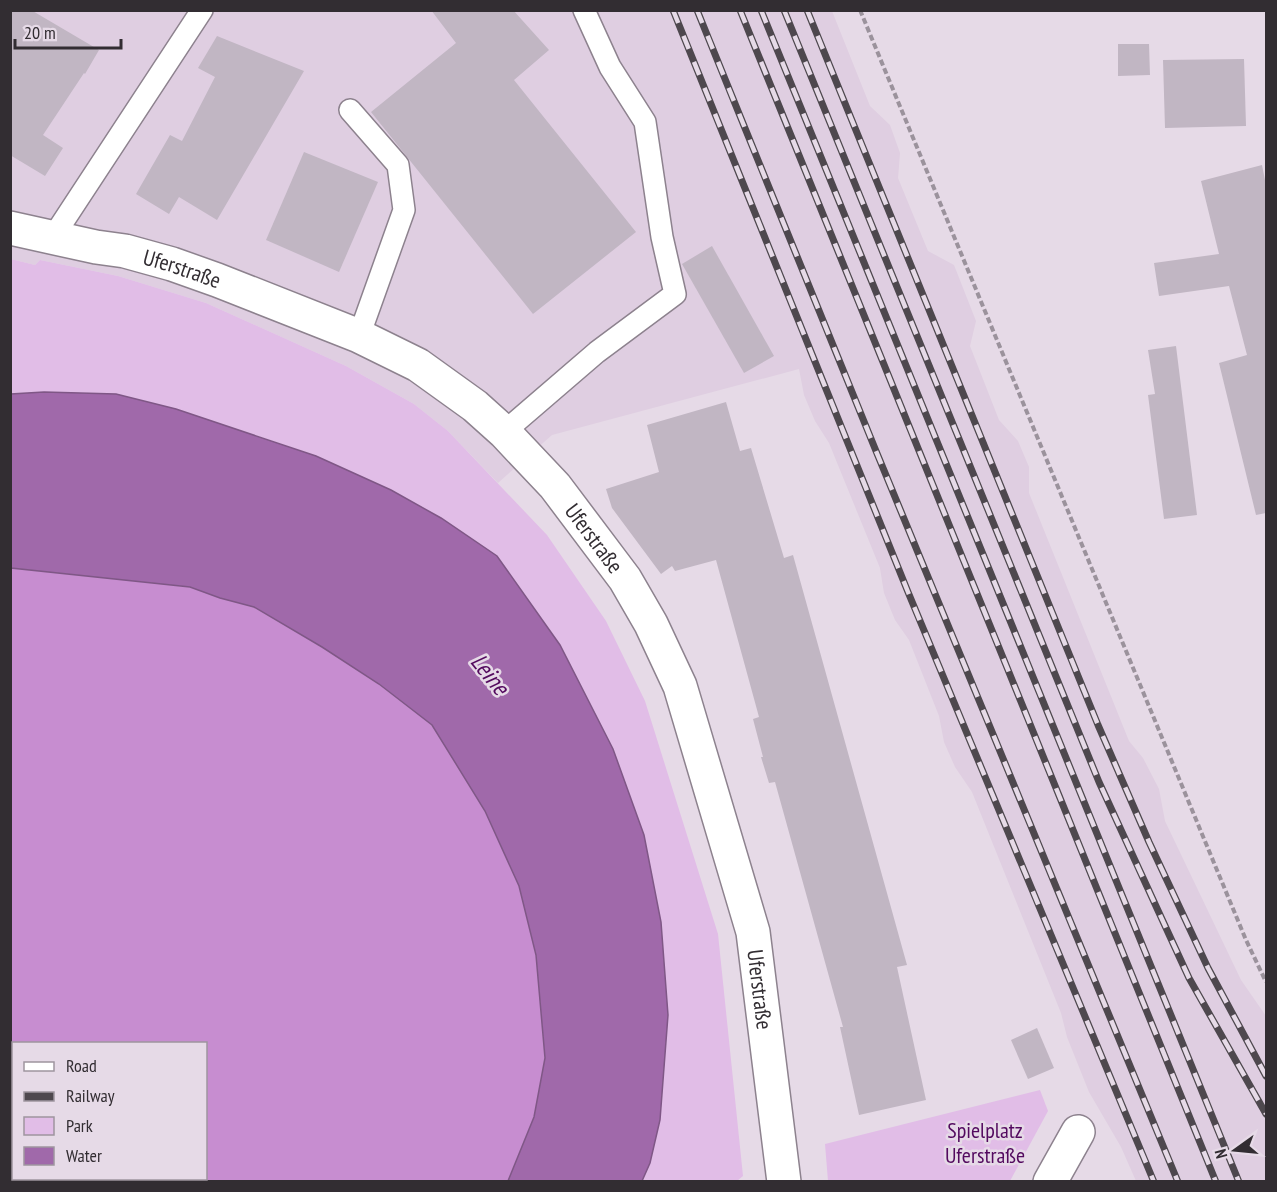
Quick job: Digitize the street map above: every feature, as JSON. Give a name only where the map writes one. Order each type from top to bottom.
[{"type":"street","name":"Uferstraße","points":[[10,228],[96,247],[124,250],[172,264],[359,336],[418,365],[476,406],[555,486],[625,579],[651,624],[680,686],[753,932],[784,1182]]},
{"type":"street","points":[[1050,1182],[1078,1132]]},
{"type":"lane","points":[[52,237],[202,10]]},
{"type":"lane","points":[[504,432],[597,352],[675,294],[662,237],[645,122],[610,67],[584,10]]},
{"type":"lane","points":[[350,110],[398,165],[404,210],[359,336]]},
{"type":"path","points":[[860,10],[1246,940],[1266,982]]},
{"type":"shaded area","points":[[11,11],[832,11],[870,106],[890,125],[900,153],[898,178],[928,251],[954,265],[976,321],[970,346],[999,420],[1018,441],[1029,467],[1029,493],[1129,741],[1143,758],[1159,789],[1165,821],[1241,980],[1266,1016],[1266,1181],[1136,1181],[1121,1147],[1089,1092],[1067,1037],[1061,1013],[972,792],[955,767],[944,742],[939,716],[909,640],[895,620],[884,593],[880,568],[829,443],[815,421],[804,395],[799,369],[552,435],[498,483],[448,431],[414,404],[346,366],[206,303],[118,276],[40,260],[35,265],[11,259]]},
{"type":"shaded area","points":[[10,568],[190,587],[254,607],[379,684],[432,725],[485,811],[519,886],[536,955],[545,1058],[534,1117],[508,1181],[11,1181]]},
{"type":"green space","points":[[11,259],[35,265],[40,260],[118,276],[206,303],[346,366],[414,404],[448,431],[547,535],[606,621],[645,701],[718,934],[743,1176],[737,1181],[642,1181],[650,1163],[668,1015],[661,922],[644,835],[613,749],[560,645],[497,556],[441,518],[391,490],[316,456],[249,433],[176,409],[116,394],[44,392],[11,394]]},
{"type":"green space","name":"Spielplatz Uferstraße","points":[[1040,1090],[1048,1111],[1010,1181],[828,1181],[825,1144]]},
{"type":"water","name":"Leine","points":[[44,392],[116,394],[176,409],[316,456],[391,490],[441,518],[497,556],[560,645],[613,749],[644,835],[661,922],[668,1015],[660,1120],[650,1163],[642,1181],[508,1181],[534,1117],[545,1058],[536,955],[519,886],[485,811],[432,725],[379,684],[254,607],[190,587],[11,568],[11,394]]},
{"type":"building","points":[[10,10],[31,10],[99,50],[43,135],[63,148],[45,176],[10,155]]},
{"type":"building","points":[[431,10],[513,10],[549,50],[514,80],[636,232],[533,314],[371,112],[456,43]]},
{"type":"building","points":[[217,36],[304,71],[217,220],[179,197],[169,214],[136,194],[170,135],[182,141],[215,77],[198,68]]},
{"type":"building","points":[[1118,44],[1149,44],[1150,75],[1118,76]]},
{"type":"building","points":[[1244,59],[1246,126],[1165,128],[1163,60]]},
{"type":"building","points":[[304,152],[378,182],[339,272],[266,240]]},
{"type":"building","points":[[1262,165],[1266,185],[1266,513],[1256,515],[1219,363],[1247,355],[1229,286],[1159,296],[1154,263],[1219,254],[1201,181]]},
{"type":"building","points":[[712,246],[774,356],[744,373],[682,264]]},
{"type":"building","points":[[1176,346],[1197,515],[1164,519],[1148,395],[1155,394],[1148,350]]},
{"type":"building","points":[[726,402],[740,451],[751,448],[784,558],[793,555],[907,965],[897,967],[926,1100],[859,1115],[840,1027],[843,1027],[775,782],[769,783],[761,757],[763,757],[753,719],[759,717],[716,560],[675,571],[672,566],[661,574],[612,508],[606,489],[659,472],[647,425]]},
{"type":"building","points":[[1037,1028],[1054,1068],[1028,1079],[1011,1040]]},
{"type":"railway","points":[[673,10],[908,592],[1154,1182]]},
{"type":"railway","points":[[697,10],[876,451],[1178,1182]]},
{"type":"railway","points":[[740,10],[1216,1182]]},
{"type":"railway","points":[[761,10],[1239,1182]]},
{"type":"railway","points":[[784,10],[1099,782],[1189,978],[1266,1114]]},
{"type":"railway","points":[[807,10],[1098,725],[1208,968],[1266,1076]]}]
